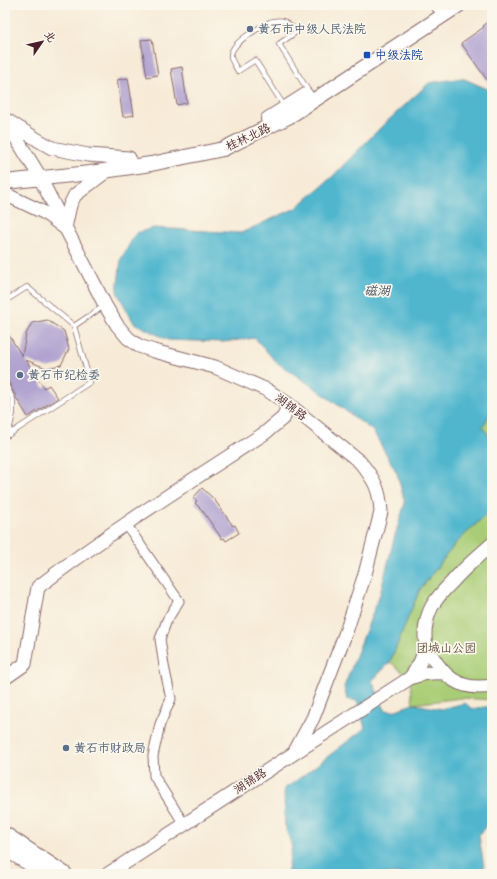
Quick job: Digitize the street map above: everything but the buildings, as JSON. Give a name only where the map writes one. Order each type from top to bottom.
[{"type":"main road","name":"桂林北路","points":[[5,175],[90,173],[151,164],[223,149],[288,112],[459,5]]},
{"type":"main road","name":"桂林北路","points":[[312,97],[438,6]]},
{"type":"main road","name":"桂林北路","points":[[5,182],[38,175],[44,172],[172,152],[220,140],[265,120],[288,112]]},
{"type":"main road","points":[[5,834],[65,874]]},
{"type":"main road","points":[[5,848],[46,874]]},
{"type":"street","points":[[5,120],[52,148],[88,155],[129,158]]},
{"type":"street","name":"湖锦路","points":[[5,120],[38,175],[117,325],[128,338],[139,346],[215,367],[267,390],[288,404],[360,462],[369,473],[376,486],[380,498],[381,512],[356,603],[313,718],[294,752]]},
{"type":"street","points":[[5,194],[45,213],[65,228],[70,206],[75,195],[108,170]]},
{"type":"street","points":[[5,678],[25,664],[38,587],[126,524],[265,433],[284,417],[288,404]]},
{"type":"street","points":[[126,524],[179,601],[167,620],[160,640],[171,699],[160,724],[153,756],[154,776],[184,824]]},
{"type":"street","points":[[410,678],[424,656],[426,644],[426,620],[434,603],[462,571],[492,544]]},
{"type":"street","points":[[426,644],[435,660],[445,673],[457,682],[467,686],[492,686]]},
{"type":"street","points":[[410,678],[423,673],[445,673]]},
{"type":"street","name":"湖锦路","points":[[108,874],[410,678]]},
{"type":"lane","points":[[288,112],[255,60],[238,71],[231,56],[232,49],[240,40],[275,20],[280,20],[287,23],[296,32],[279,44],[312,97]]},
{"type":"lane","points":[[5,301],[27,287],[74,326],[90,382],[8,435]]},
{"type":"lane","points":[[74,326],[106,305]]},
{"type":"lane","points":[[5,383],[13,400],[13,413],[8,435]]},
{"type":"lane","points":[[5,431],[8,435]]},
{"type":"green space","points":[[492,409],[492,441],[483,427]]},
{"type":"green space","name":"团城山公园","points":[[492,509],[492,700],[461,698],[413,704],[410,678],[390,662],[419,591],[455,544]]},
{"type":"water","name":"磁湖","points":[[462,78],[492,91],[492,409],[483,427],[492,441],[492,509],[455,544],[419,591],[390,662],[372,681],[385,710],[393,711],[413,704],[442,709],[465,703],[472,709],[492,706],[492,818],[479,835],[485,874],[287,874],[292,847],[285,825],[284,789],[365,728],[357,701],[347,699],[344,687],[380,594],[405,503],[397,473],[373,431],[315,388],[276,362],[255,338],[223,342],[168,340],[134,323],[117,292],[121,259],[136,233],[154,228],[241,233],[296,208],[332,177],[381,127],[429,83]]},
{"type":"place","name":"黄石市中级人民法院","points":[[250,29]]},
{"type":"place","name":"中级法院","points":[[367,55]]},
{"type":"place","name":"黄石市纪检委","points":[[20,375]]},
{"type":"place","name":"黄石市财政局","points":[[66,748]]}]
